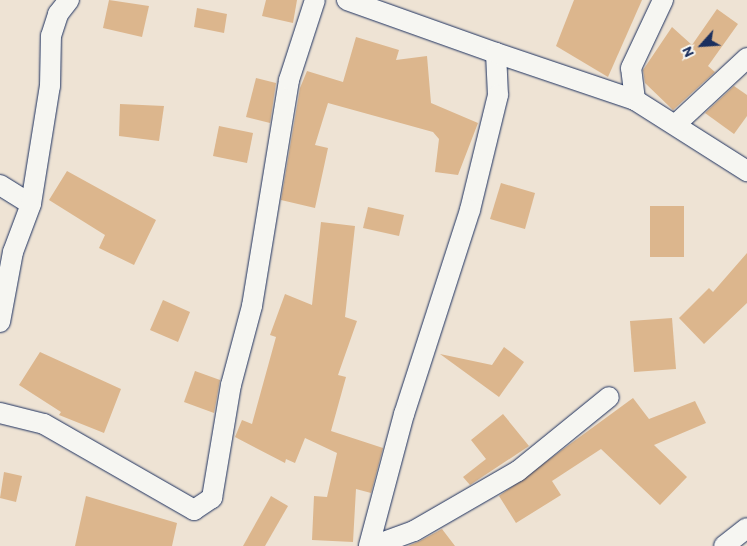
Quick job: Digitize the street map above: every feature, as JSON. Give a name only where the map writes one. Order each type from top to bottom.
[{"type":"street","points":[[0,322],[13,252],[31,204],[50,86],[51,36],[58,14],[69,0]]},
{"type":"street","points":[[0,413],[44,424],[194,510],[212,498],[231,385],[252,306],[289,80],[315,0]]},
{"type":"street","points":[[348,0],[635,100],[676,124],[747,171]]},
{"type":"street","points":[[635,100],[631,68],[663,0]]},
{"type":"street","points":[[371,546],[404,414],[470,210],[498,94],[496,53]]},
{"type":"street","points":[[676,124],[747,58]]},
{"type":"street","points":[[0,185],[31,204]]},
{"type":"street","points":[[371,546],[414,531],[518,471],[609,397]]},
{"type":"street","points":[[724,546],[747,528]]},
{"type":"building","points":[[109,0],[149,6],[142,37],[103,28]]},
{"type":"building","points":[[266,0],[297,0],[293,23],[262,16]]},
{"type":"building","points":[[574,0],[642,0],[608,77],[556,46]]},
{"type":"building","points":[[197,8],[227,14],[224,33],[194,27]]},
{"type":"building","points":[[717,9],[738,24],[708,66],[715,72],[673,110],[645,83],[643,70],[672,27],[692,45]]},
{"type":"building","points":[[356,37],[399,50],[396,60],[427,56],[431,103],[478,123],[458,175],[435,172],[439,139],[433,132],[328,103],[315,145],[328,148],[315,208],[281,200],[300,88],[307,71],[343,82]]},
{"type":"building","points":[[256,78],[276,83],[270,123],[246,117]]},
{"type":"building","points":[[734,86],[747,95],[747,116],[734,134],[705,113]]},
{"type":"building","points":[[120,104],[164,106],[159,141],[119,136]]},
{"type":"building","points":[[219,126],[253,133],[247,163],[213,156]]},
{"type":"building","points":[[67,171],[156,220],[134,265],[99,248],[105,235],[49,200]]},
{"type":"building","points":[[501,183],[535,193],[525,229],[490,219]]},
{"type":"building","points":[[650,206],[684,206],[684,257],[650,257]]},
{"type":"building","points":[[368,207],[404,215],[399,236],[363,228]]},
{"type":"building","points":[[321,222],[355,226],[345,317],[357,321],[338,375],[346,377],[331,431],[383,448],[371,493],[356,489],[353,542],[312,540],[314,496],[327,497],[337,453],[305,438],[295,463],[286,459],[285,463],[235,437],[242,420],[252,424],[276,337],[270,335],[285,294],[312,305]]},
{"type":"building","points":[[747,253],[747,303],[704,344],[679,318],[709,288],[713,292]]},
{"type":"building","points":[[163,300],[190,312],[178,342],[150,330]]},
{"type":"building","points":[[672,318],[676,369],[634,372],[630,321]]},
{"type":"building","points":[[504,347],[524,362],[499,397],[440,354],[492,365]]},
{"type":"building","points":[[40,352],[121,389],[104,433],[59,415],[61,412],[19,385]]},
{"type":"building","points":[[195,371],[220,380],[214,413],[184,402]]},
{"type":"building","points":[[633,398],[649,419],[695,401],[706,423],[654,445],[687,477],[660,505],[601,449],[552,481],[561,495],[516,523],[499,496]]},
{"type":"building","points":[[503,414],[529,446],[470,485],[463,477],[486,459],[471,440]]},
{"type":"building","points":[[4,472],[22,476],[16,502],[0,498]]},
{"type":"building","points":[[86,496],[177,523],[172,546],[75,546]]},
{"type":"building","points":[[271,496],[288,506],[265,546],[243,546]]},
{"type":"building","points":[[442,529],[455,546],[408,546],[420,541]]}]
